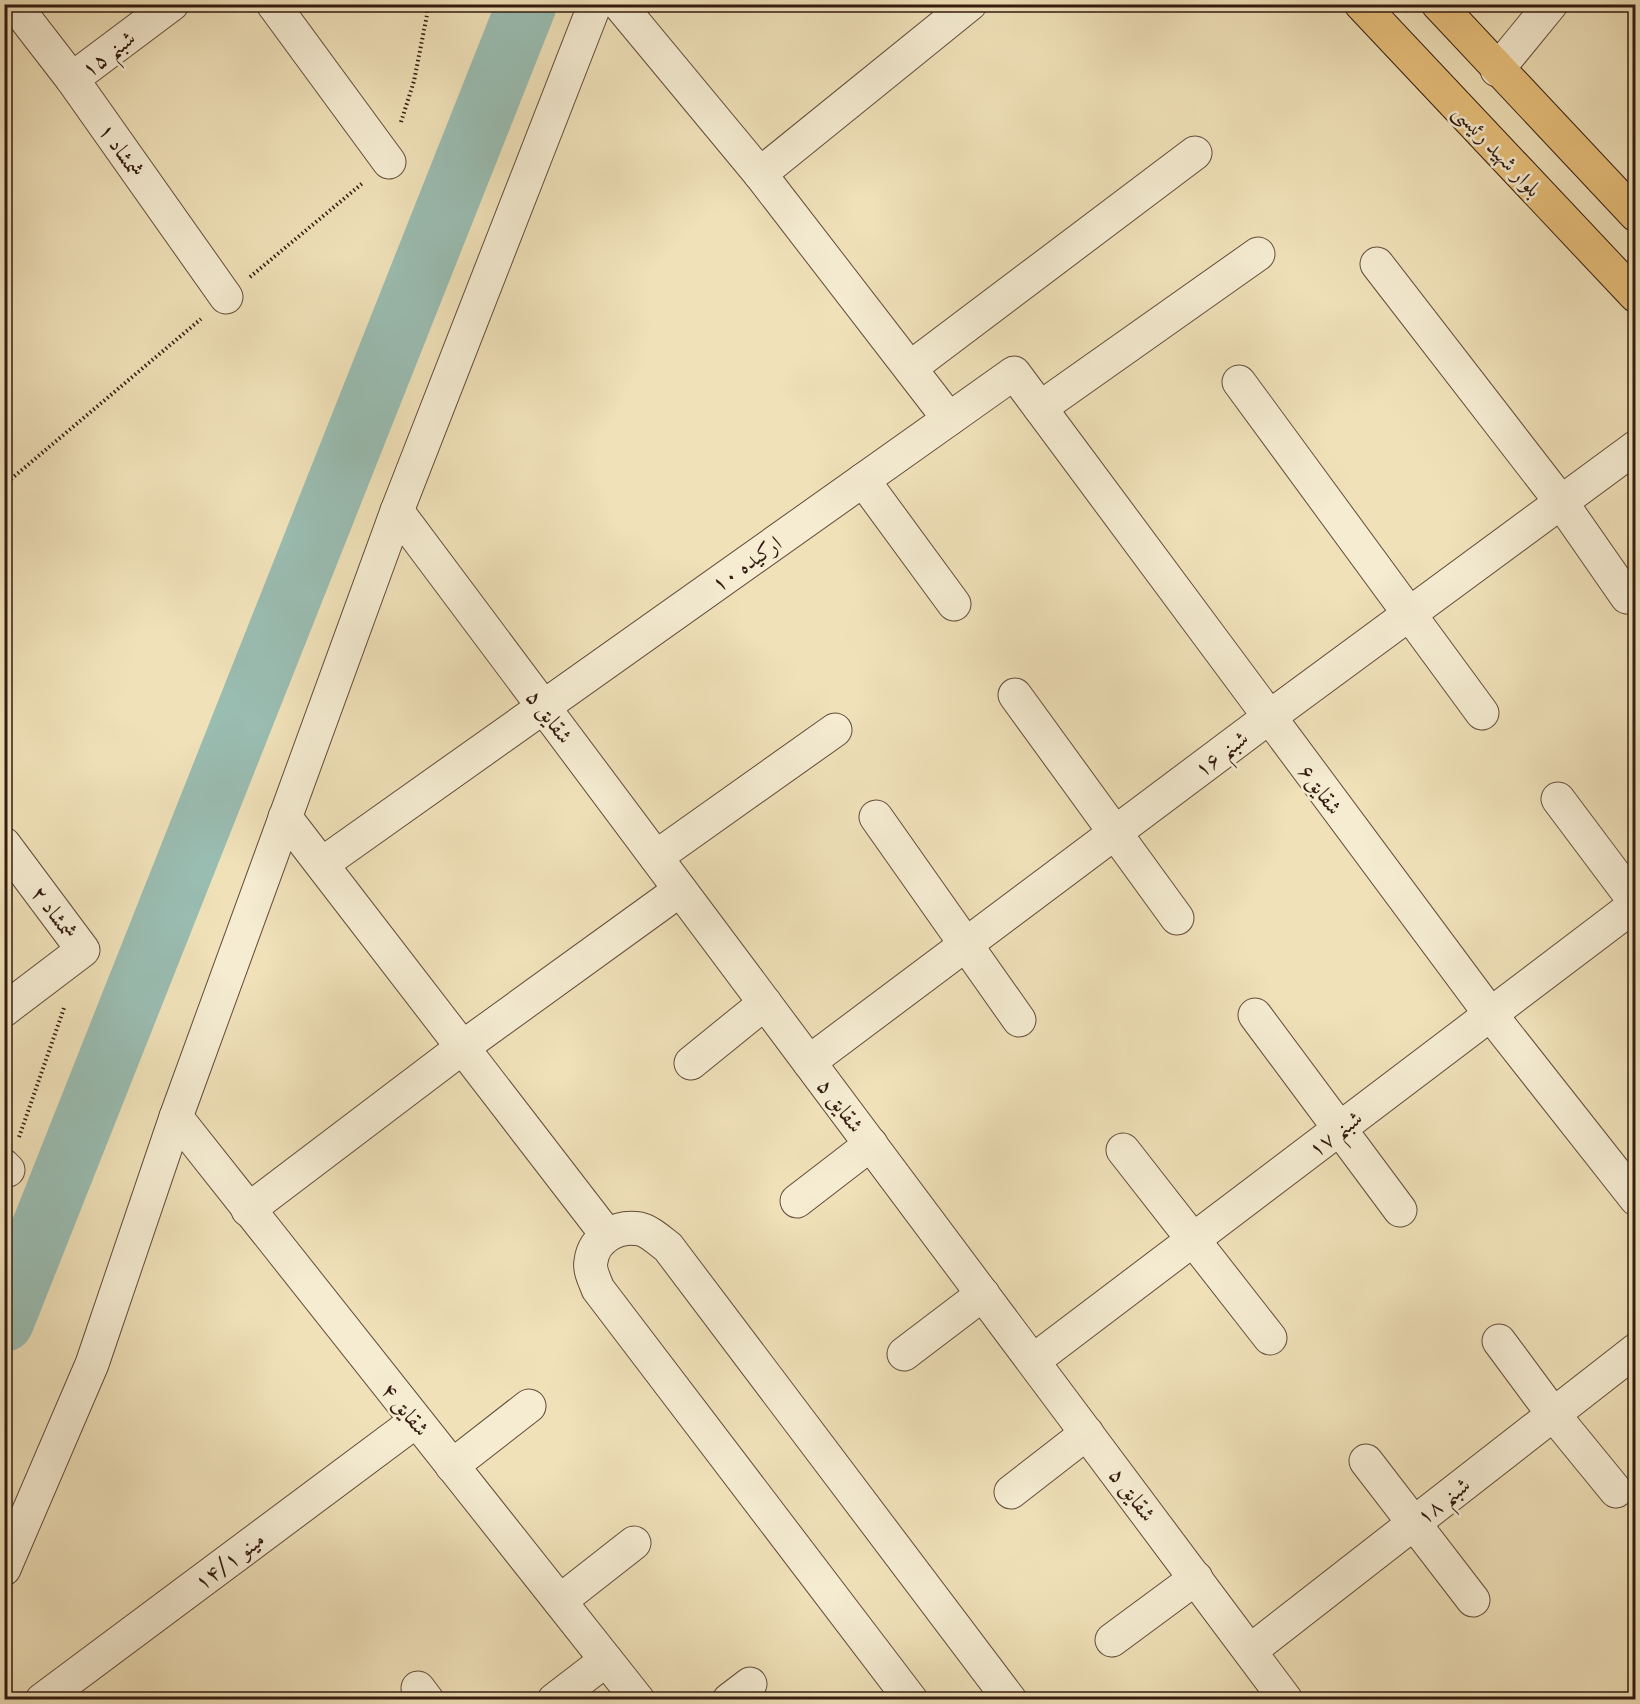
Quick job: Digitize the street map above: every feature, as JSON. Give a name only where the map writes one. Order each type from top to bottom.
[{"type":"main road","name":"بلوار شهید رئیسی","points":[[1361,4],[1635,296]]},
{"type":"main road","points":[[1438,4],[1497,70],[1635,215]]},
{"type":"street","name":"شمشاد ۱","points":[[14,4],[72,79],[226,297]]},
{"type":"street","name":"شبنم ۱۵","points":[[72,79],[172,4]]},
{"type":"street","points":[[273,4],[389,162]]},
{"type":"street","points":[[4,1569],[92,1365],[176,1117],[397,510],[595,4]]},
{"type":"street","points":[[618,4],[760,174],[949,419]]},
{"type":"street","points":[[760,174],[970,4]]},
{"type":"street","points":[[1497,70],[1551,4]]},
{"type":"street","points":[[910,368],[1195,153]]},
{"type":"street","points":[[1040,408],[1258,254]]},
{"type":"street","points":[[1377,264],[1561,502],[1627,597]]},
{"type":"street","name":"شقایق۶","points":[[1014,373],[1268,718],[1491,1015],[1635,1199]]},
{"type":"street","name":"ارکیده ۱۰","points":[[322,864],[1014,373]]},
{"type":"street","points":[[1239,382],[1482,713]]},
{"type":"street","name":"شبنم ۱۶","points":[[809,1062],[1268,718],[1635,447]]},
{"type":"street","points":[[863,480],[954,604]]},
{"type":"street","name":"شقایق ۵","points":[[397,510],[1286,1700]]},
{"type":"street","points":[[1015,695],[1177,918]]},
{"type":"street","points":[[656,857],[835,730]]},
{"type":"street","points":[[1558,799],[1635,903]]},
{"type":"street","points":[[285,817],[607,1235]]},
{"type":"street","points":[[876,818],[1019,1020]]},
{"type":"street","name":"شمشاد ۲","points":[[4,844],[83,951],[4,1010]]},
{"type":"street","points":[[248,1210],[463,1047],[680,890]]},
{"type":"street","name":"شبنم ۱۷","points":[[1033,1361],[1491,1015],[1635,903]]},
{"type":"street","points":[[691,1063],[765,1003]]},
{"type":"street","points":[[1255,1015],[1400,1210]]},
{"type":"street","name":"شقایق ۴","points":[[176,1117],[638,1700]]},
{"type":"street","points":[[797,1201],[871,1144]]},
{"type":"street","points":[[1123,1150],[1270,1338]]},
{"type":"street","points":[[910,1700],[597,1289],[590,1264],[595,1247],[607,1235],[621,1229],[642,1230],[668,1247],[1010,1700]]},
{"type":"street","points":[[903,1354],[983,1294]]},
{"type":"street","points":[[1499,1341],[1553,1414],[1616,1491]]},
{"type":"street","name":"شبنم ۱۸","points":[[1250,1651],[1635,1350]]},
{"type":"street","points":[[452,1466],[529,1406]]},
{"type":"street","name":"مینو ۱۴/۱","points":[[42,1700],[416,1421]]},
{"type":"street","points":[[1011,1492],[1087,1432]]},
{"type":"street","points":[[1366,1461],[1473,1600]]},
{"type":"street","points":[[560,1601],[634,1543]]},
{"type":"street","points":[[1112,1640],[1196,1578]]},
{"type":"street","points":[[554,1700],[606,1660]]},
{"type":"path","points":[[4,485],[389,162],[414,81],[427,4]]},
{"type":"path","points":[[6,1168],[64,1005]]},
{"type":"waterway","points":[[4,1322],[527,4]]}]
